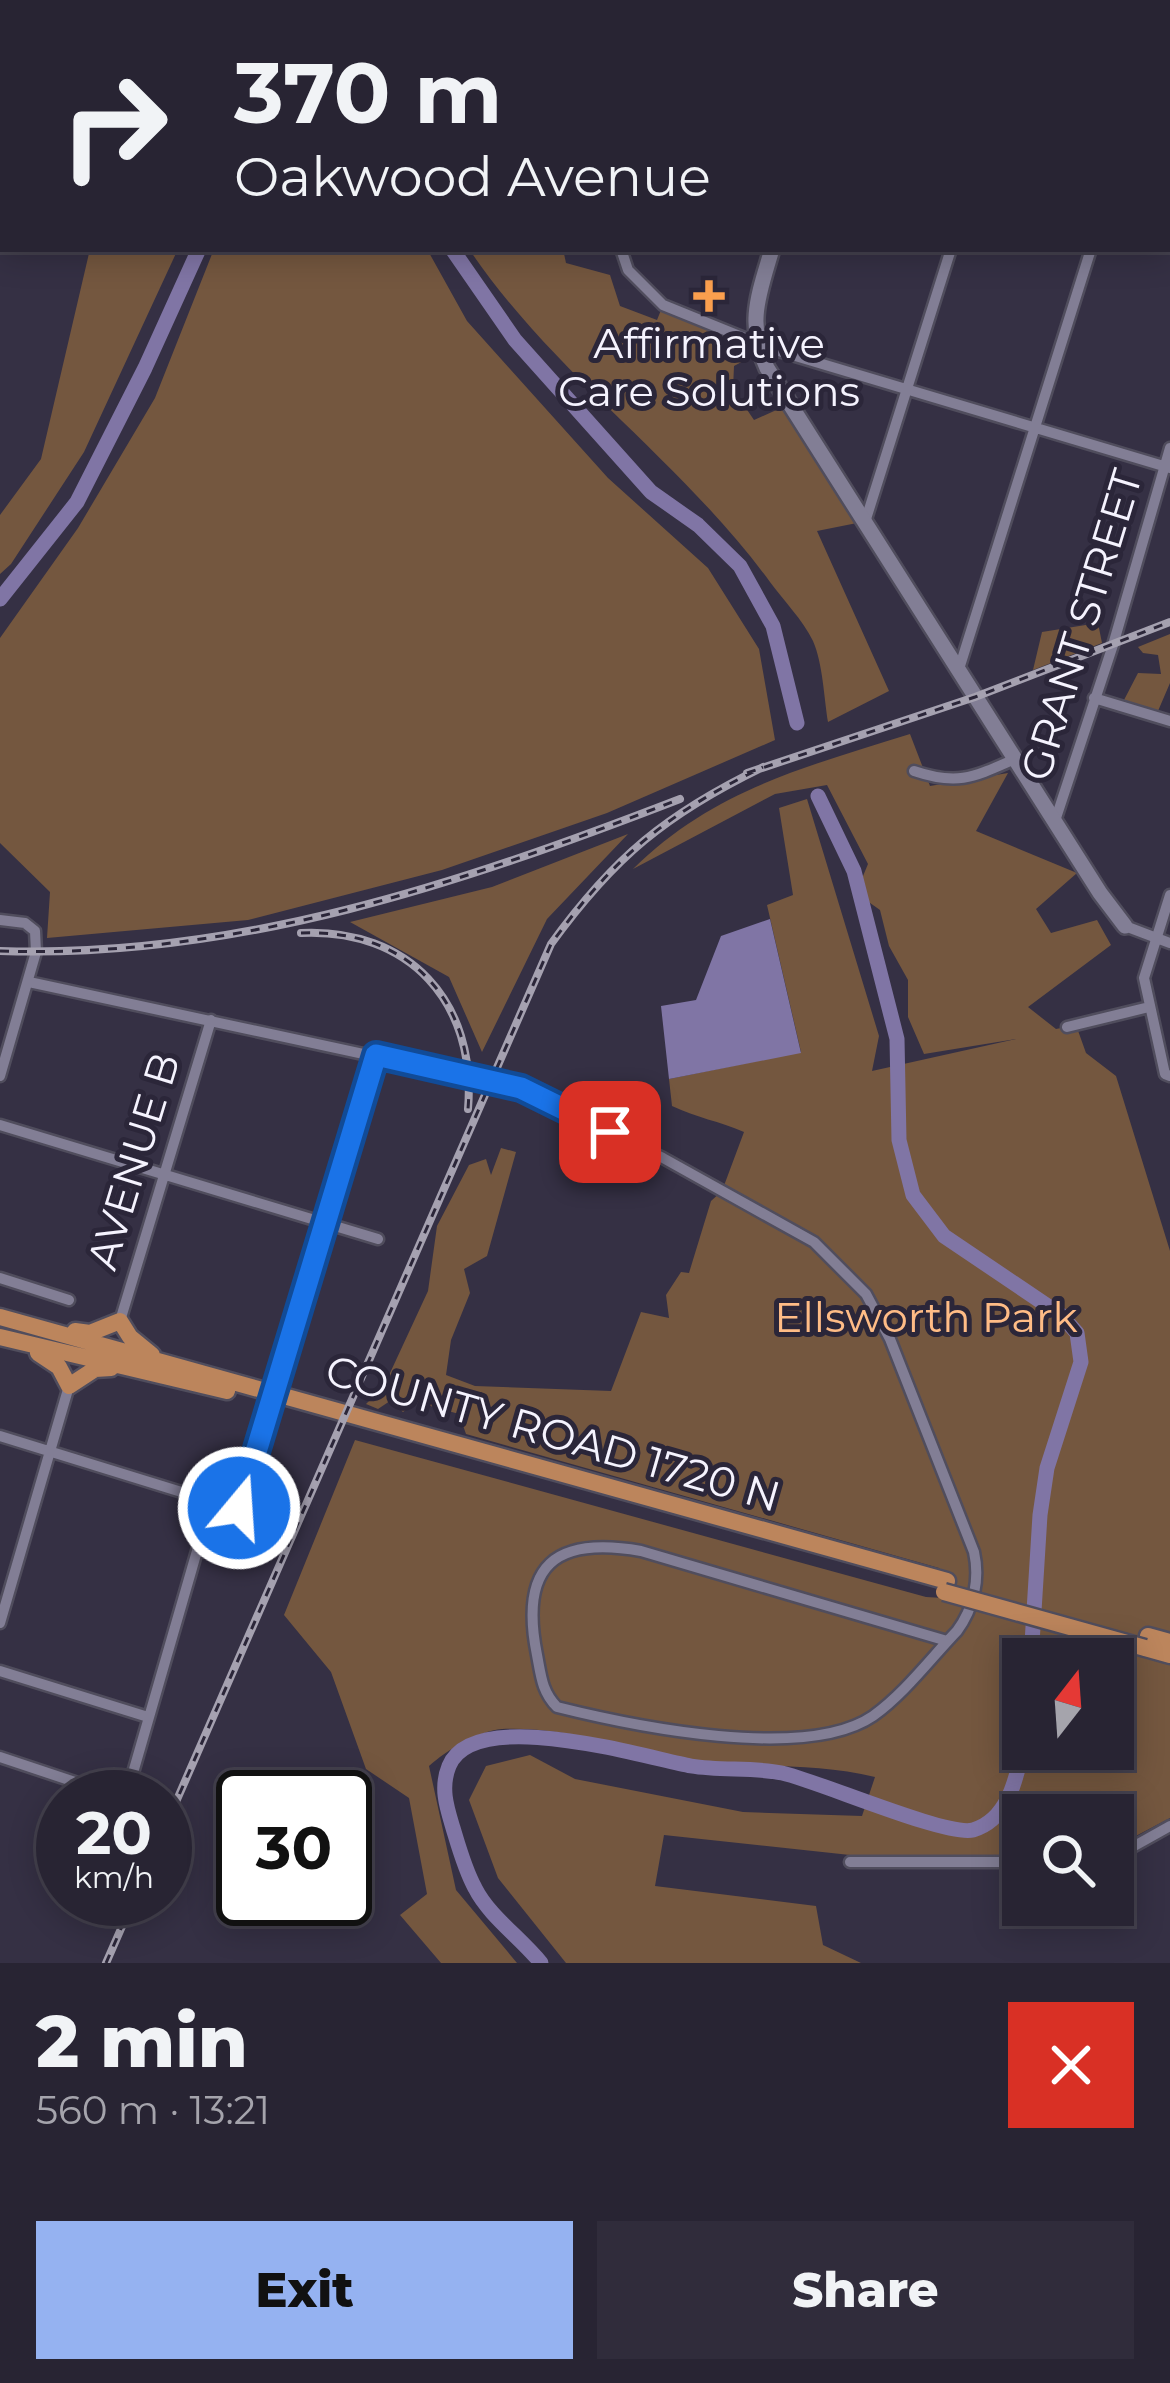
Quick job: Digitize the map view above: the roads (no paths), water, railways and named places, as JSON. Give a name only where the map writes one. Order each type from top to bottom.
[{"type":"main road","name":"COUNTY ROAD 1720 N","points":[[0,1317],[945,1586]]},
{"type":"main road","points":[[39,1328],[91,1333],[119,1321],[141,1348],[161,1361]]},
{"type":"main road","points":[[8,1340],[53,1362],[69,1386],[94,1369],[130,1367]]},
{"type":"main road","name":"COUNTY ROAD 1720 N","points":[[8,1340],[372,1430],[945,1586]]},
{"type":"main road","points":[[945,1586],[1147,1642],[1170,1654]]},
{"type":"main road","points":[[1147,1642],[1170,1642]]},
{"type":"street","points":[[622,252],[628,270],[663,305],[755,342],[1167,468]]},
{"type":"street","points":[[771,252],[757,301],[755,342],[767,368],[1112,913],[1125,926],[1170,943]]},
{"type":"street","points":[[866,519],[950,252]]},
{"type":"street","points":[[959,668],[1090,252]]},
{"type":"street","name":"GRANT STREET","points":[[1055,821],[1170,448]]},
{"type":"street","points":[[1094,698],[1170,721]]},
{"type":"street","points":[[914,771],[943,781],[971,778],[1015,759]]},
{"type":"street","points":[[1168,1075],[1144,977],[1170,895]]},
{"type":"street","points":[[0,920],[25,923],[35,932],[36,952],[0,1076]]},
{"type":"street","points":[[28,982],[521,1088],[663,1158],[814,1242],[866,1294],[890,1339],[974,1552],[979,1572],[969,1612],[947,1641],[896,1696],[844,1731],[770,1738],[703,1734],[557,1707],[545,1695],[531,1604],[544,1570],[571,1550],[600,1544],[947,1641]]},
{"type":"street","points":[[1067,1027],[1149,1007]]},
{"type":"street","name":"AVENUE B","points":[[119,1321],[211,1020]]},
{"type":"street","points":[[239,1508],[376,1055]]},
{"type":"street","points":[[0,1125],[378,1239]]},
{"type":"street","points":[[0,1278],[69,1300]]},
{"type":"street","points":[[0,1623],[69,1386]]},
{"type":"street","points":[[0,1436],[269,1520]]},
{"type":"street","points":[[131,1770],[212,1499]]},
{"type":"street","points":[[0,1671],[148,1717]]},
{"type":"street","points":[[0,1757],[40,1770]]},
{"type":"street","points":[[1134,1846],[1170,1826]]},
{"type":"street","points":[[850,1862],[1002,1862]]},
{"type":"waterway","points":[[0,599],[77,502],[198,252]]},
{"type":"waterway","points":[[454,252],[515,340],[651,492],[698,525],[740,566],[773,626],[797,723]]},
{"type":"waterway","points":[[818,796],[854,871],[897,1039],[899,1140],[913,1195],[944,1236],[1061,1315],[1077,1333],[1081,1362],[1047,1468],[1040,1515],[1032,1638]]},
{"type":"waterway","points":[[541,1963],[481,1898],[463,1859],[445,1790],[449,1766],[465,1748],[491,1739],[524,1737],[600,1746],[691,1766],[771,1771],[959,1830],[973,1830],[995,1817],[1017,1770]]},
{"type":"railway","points":[[747,773],[975,697],[1170,622]]},
{"type":"railway","points":[[190,1770],[551,944],[597,886],[644,840],[698,802],[763,767]]},
{"type":"railway","points":[[0,951],[176,942],[348,910],[515,859],[680,799]]},
{"type":"railway","points":[[301,933],[374,943],[404,958],[428,979],[448,1005],[461,1036],[468,1071],[468,1109]]},
{"type":"railway","points":[[106,1963],[122,1926]]},
{"type":"place","name":"Affirmative Care Solutions","points":[[709,296]]},
{"type":"park label","name":"Ellsworth Park","points":[[926,1317]]}]
